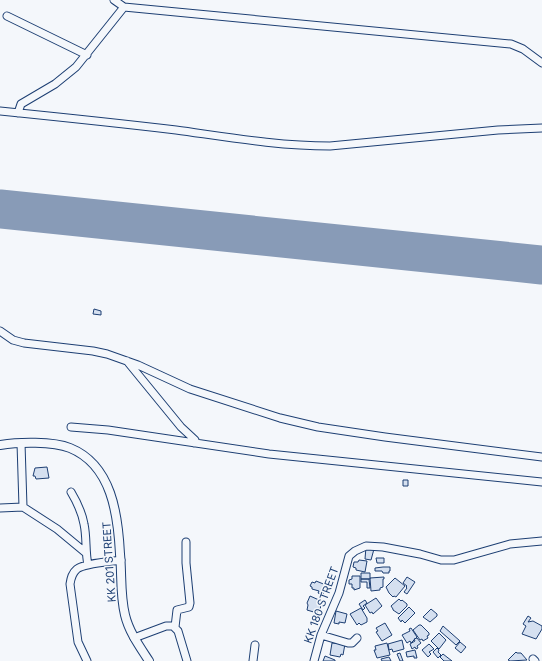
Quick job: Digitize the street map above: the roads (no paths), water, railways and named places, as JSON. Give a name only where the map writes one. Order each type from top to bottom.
[{"type":"main road","name":"KK 201 STREET","points":[[0,444],[21,443],[57,445],[69,448],[87,458],[104,478],[112,496],[118,526],[121,560],[121,596],[125,617],[134,638],[149,661]]},
{"type":"street","points":[[114,0],[124,7],[511,44],[523,49],[542,63]]},
{"type":"street","points":[[18,113],[21,104],[65,77],[87,55],[124,7]]},
{"type":"street","points":[[7,16],[87,55]]},
{"type":"street","points":[[0,111],[176,130],[275,144],[307,146],[330,146],[498,130],[542,128]]},
{"type":"street","points":[[0,331],[13,340],[24,343],[93,351],[126,360],[190,389],[318,427],[385,438],[542,457]]},
{"type":"street","points":[[126,360],[181,427],[195,440],[194,443]]},
{"type":"street","points":[[71,427],[108,430],[269,454],[542,482]]},
{"type":"street","points":[[21,443],[23,507]]},
{"type":"street","points":[[71,492],[84,523],[88,565]]},
{"type":"street","points":[[0,508],[23,507],[57,530],[86,553]]},
{"type":"street","name":"KK 180 STREET","points":[[314,661],[321,635],[339,593],[349,556],[355,551],[366,546],[384,547],[441,560],[454,560],[510,544],[542,541]]},
{"type":"street","points":[[186,542],[186,563],[190,603],[189,607],[176,610],[175,627],[181,638],[187,661]]},
{"type":"street","points":[[87,661],[78,642],[70,584],[72,575],[78,568],[121,560]]},
{"type":"street","points":[[134,638],[166,626],[170,625],[175,627]]},
{"type":"street","points":[[321,635],[348,643],[352,643],[357,638]]},
{"type":"street","points":[[253,661],[255,645]]}]
